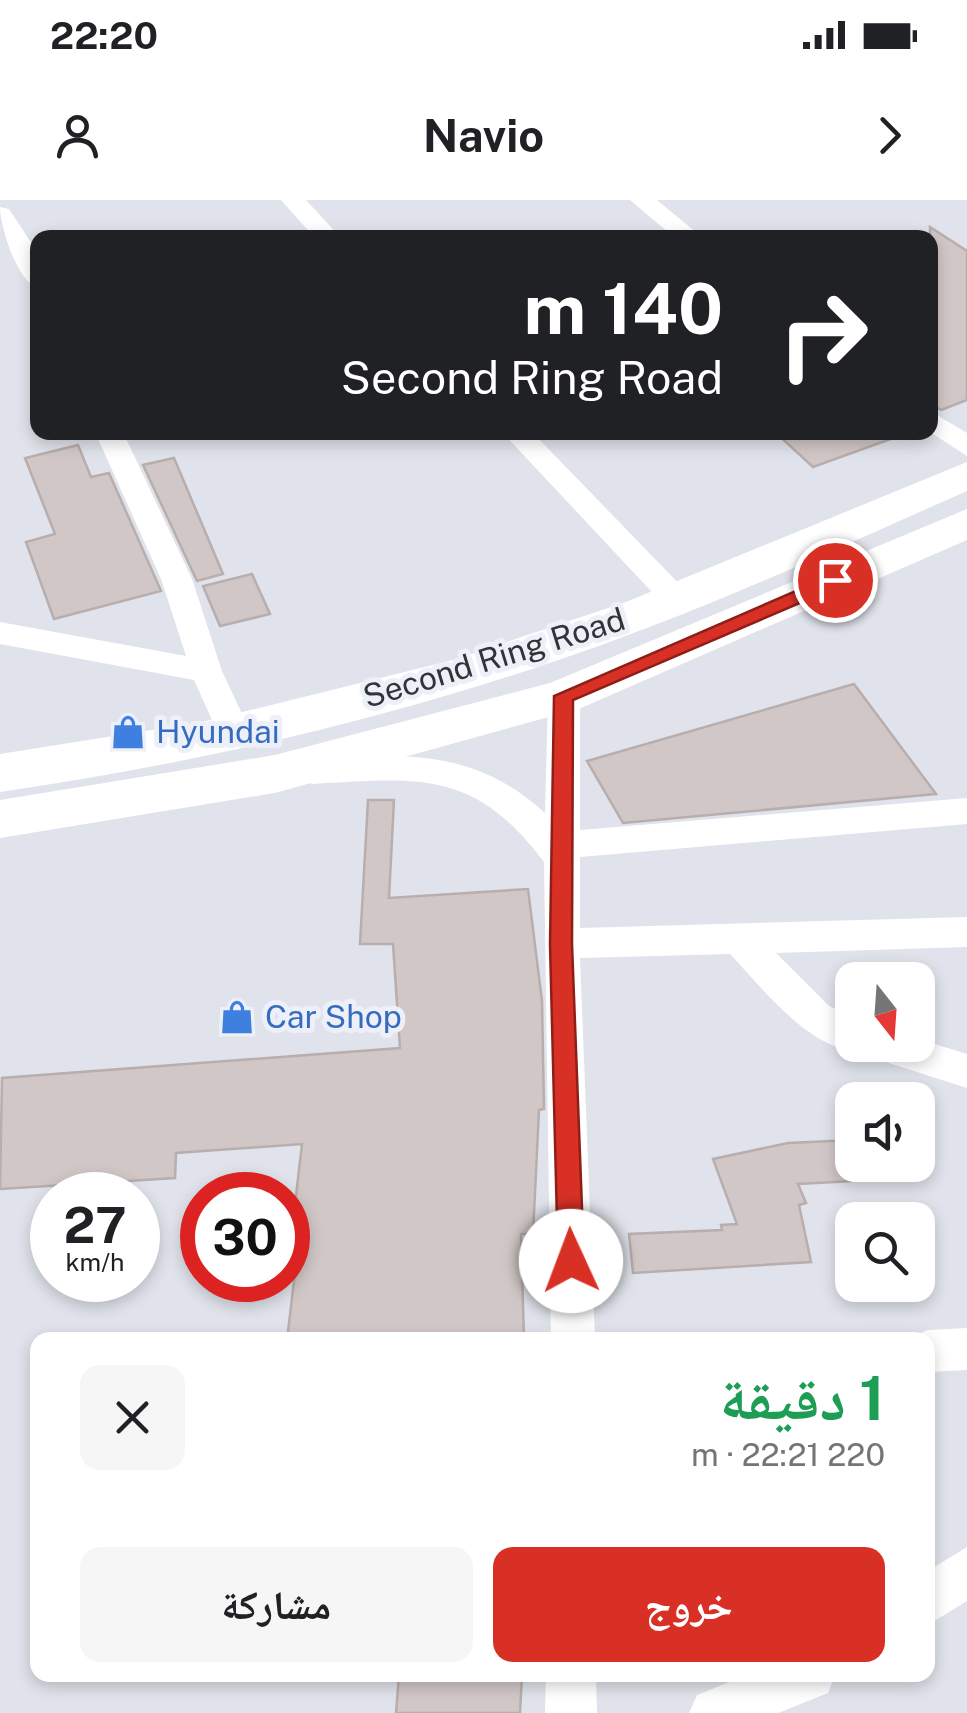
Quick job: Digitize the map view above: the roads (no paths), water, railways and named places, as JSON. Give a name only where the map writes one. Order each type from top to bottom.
[{"type":"highway","name":"Second Ring Road","points":[[0,774],[234,732],[531,653],[676,599],[967,475]]},
{"type":"highway","name":"Second Ring Road","points":[[0,820],[275,774],[564,696],[967,523]]},
{"type":"street","points":[[293,200],[321,230]]},
{"type":"street","points":[[642,200],[681,230]]},
{"type":"street","points":[[0,214],[17,236],[30,263]]},
{"type":"street","points":[[938,425],[967,447]]},
{"type":"street","points":[[113,440],[173,570],[194,623],[206,671],[234,732]]},
{"type":"street","points":[[524,440],[676,599]]},
{"type":"street","points":[[0,633],[206,671]]},
{"type":"street","points":[[564,696],[561,944],[573,1332]]},
{"type":"street","points":[[275,774],[407,766],[465,774],[538,823],[563,853]]},
{"type":"street","points":[[563,853],[967,811]]},
{"type":"street","points":[[561,944],[967,932]]},
{"type":"street","points":[[741,941],[815,1016],[835,1026]]},
{"type":"street","points":[[935,1062],[967,1072]]},
{"type":"street","points":[[935,1350],[967,1348]]},
{"type":"street","points":[[935,1596],[967,1571]]},
{"type":"street","points":[[571,1713],[572,1682]]},
{"type":"street","points":[[715,1713],[792,1682]]},
{"type":"place","name":"Hyundai","points":[[128,732]]},
{"type":"place","name":"Car Shop","points":[[237,1017]]}]
